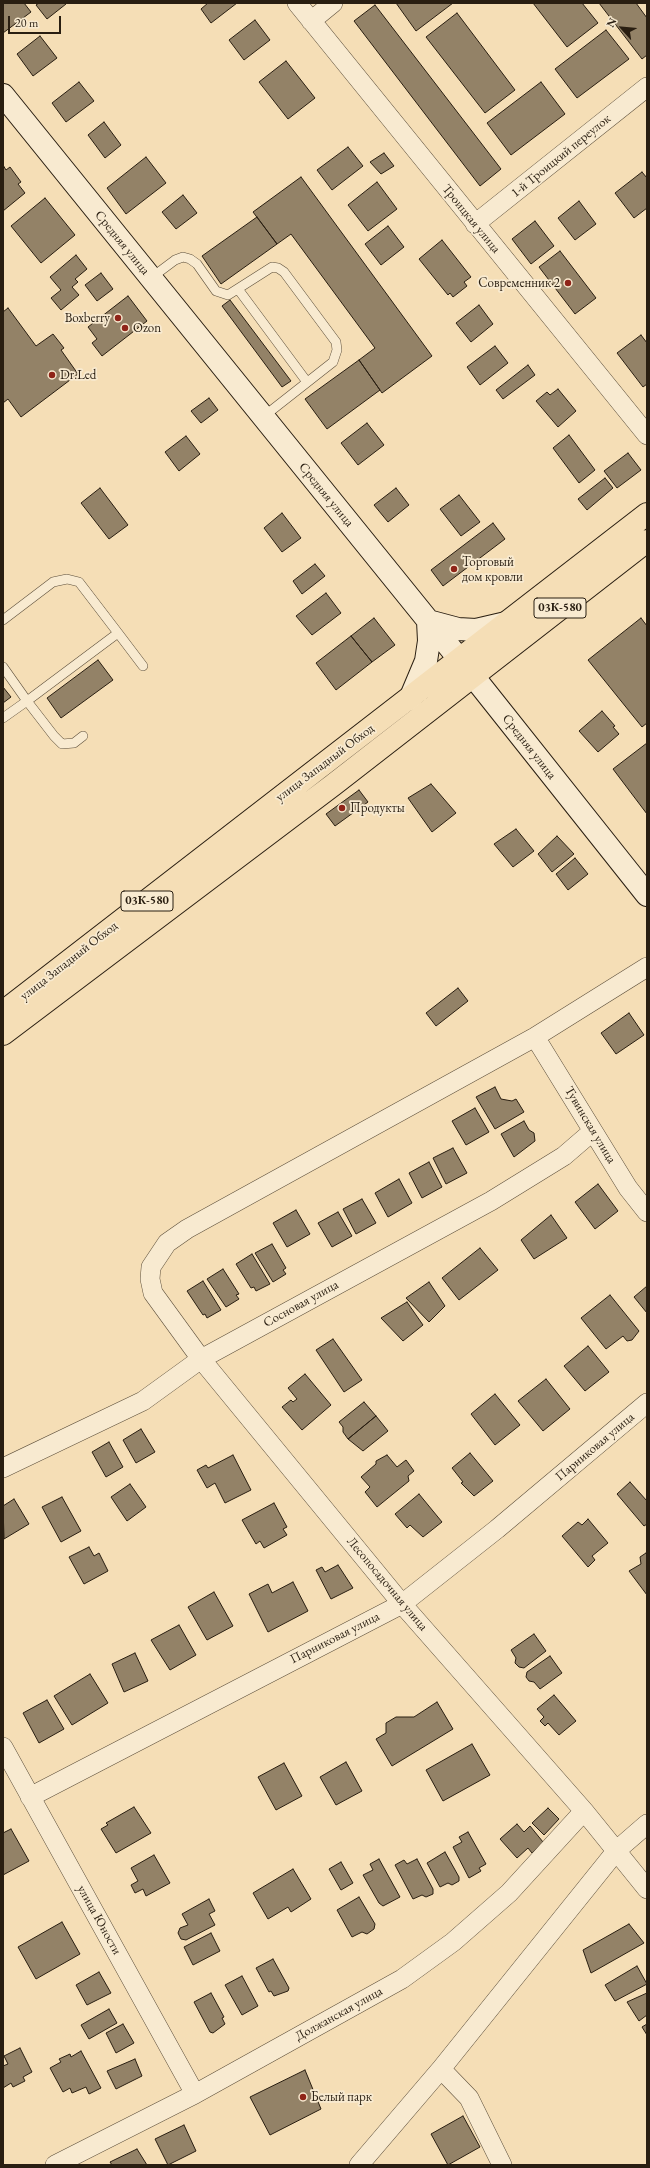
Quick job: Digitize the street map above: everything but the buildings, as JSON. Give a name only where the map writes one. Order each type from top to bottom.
[{"type":"highway","name":"улица Западный Обход","points":[[3,1012],[410,699],[467,668],[506,623],[647,514]]},
{"type":"highway","name":"улица Западный Обход","points":[[3,1034],[333,785],[467,668],[647,541]]},
{"type":"street","name":"Троицкая улица","points":[[297,3],[647,435]]},
{"type":"street","points":[[311,21],[333,3]]},
{"type":"street","name":"1-й Троицкий переулок","points":[[475,224],[647,87]]},
{"type":"street","name":"Средняя улица","points":[[3,95],[467,668],[647,895]]},
{"type":"street","points":[[410,699],[426,661],[429,641],[428,621],[458,629],[476,630],[506,623]]},
{"type":"street","points":[[535,1037],[647,967]]},
{"type":"street","name":"Тувинская улица","points":[[535,1037],[628,1188],[647,1212]]},
{"type":"street","name":"Лесопосадочная улица","points":[[535,1037],[187,1229],[167,1244],[151,1267],[150,1279],[153,1293],[201,1359],[402,1604],[584,1811],[647,1889]]},
{"type":"street","name":"Сосновая улица","points":[[3,1468],[143,1401],[201,1359],[491,1201],[564,1156],[593,1130]]},
{"type":"street","name":"Парниковая улица","points":[[30,1797],[402,1604],[497,1529],[647,1403]]},
{"type":"street","name":"улица Юности","points":[[3,1747],[195,2094]]},
{"type":"street","name":"Должанская улица","points":[[55,2165],[195,2094],[402,1979],[453,1942],[508,1893],[584,1811]]},
{"type":"street","points":[[359,2165],[440,2069],[617,1850],[647,1824]]},
{"type":"street","points":[[440,2069],[469,2098],[502,2165]]},
{"type":"lane","points":[[151,278],[175,260],[183,257],[190,259],[197,264],[216,291],[228,295],[272,266],[284,272],[336,342],[337,350],[333,362],[263,417]]},
{"type":"lane","points":[[238,289],[307,382]]},
{"type":"lane","points":[[3,620],[54,582],[67,580],[79,582],[143,666]]},
{"type":"lane","points":[[3,718],[118,633]]},
{"type":"lane","points":[[3,667],[27,701],[62,744],[74,743],[83,736]]},
{"type":"place","name":"Современник 2","points":[[568,283]]},
{"type":"place","name":"Boxberry","points":[[118,318]]},
{"type":"place","name":"Ozon","points":[[125,328]]},
{"type":"place","name":"Dr.Led","points":[[52,375]]},
{"type":"place","name":"Торговый дом кровли","points":[[454,569]]},
{"type":"place","name":"Продукты","points":[[342,808]]},
{"type":"place","name":"Белый парк","points":[[303,2097]]}]
